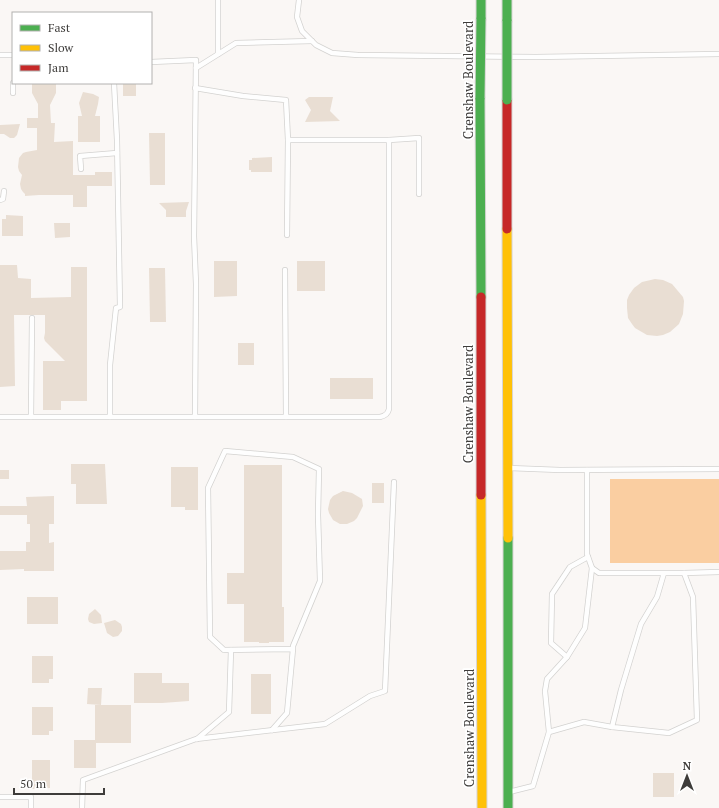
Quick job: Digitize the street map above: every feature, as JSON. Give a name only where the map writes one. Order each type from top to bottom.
[{"type":"main road","name":"Crenshaw Boulevard","points":[[481,0],[482,808]]},
{"type":"main road","points":[[507,0],[508,808]]},
{"type":"lane","points":[[218,0],[218,54]]},
{"type":"lane","points":[[298,0],[297,17],[302,31],[316,45],[332,53],[358,55],[536,57],[719,54]]},
{"type":"lane","points":[[196,68],[236,43],[312,41]]},
{"type":"lane","points":[[0,55],[12,55]]},
{"type":"lane","points":[[152,62],[196,60],[194,236],[196,284],[195,417]]},
{"type":"lane","points":[[13,84],[13,93]]},
{"type":"lane","points":[[110,417],[110,365],[116,308],[120,307],[114,84]]},
{"type":"lane","points":[[195,88],[243,96],[286,100],[288,140],[287,235]]},
{"type":"lane","points":[[288,140],[388,140],[419,138],[419,194]]},
{"type":"lane","points":[[0,417],[384,416],[388,413],[389,409],[388,140]]},
{"type":"lane","points":[[82,169],[80,156],[117,153]]},
{"type":"lane","points":[[0,200],[2,199],[4,191]]},
{"type":"lane","points":[[285,270],[286,417]]},
{"type":"lane","points":[[31,417],[32,318]]},
{"type":"lane","points":[[272,730],[288,713],[293,649],[320,581],[318,514],[319,469],[293,457],[224,451],[208,488],[210,637],[224,650],[293,649]]},
{"type":"lane","points":[[507,468],[560,470],[719,469]]},
{"type":"lane","points":[[508,793],[533,786],[549,732],[545,691],[547,679],[567,657],[585,628],[592,568],[587,554],[587,470]]},
{"type":"lane","points":[[82,808],[83,780],[196,739],[324,724],[370,696],[385,691],[394,482]]},
{"type":"lane","points":[[567,657],[551,643],[552,594],[570,567],[588,557]]},
{"type":"lane","points":[[592,568],[599,574],[719,572]]},
{"type":"lane","points":[[612,727],[621,690],[641,624],[657,597],[664,573]]},
{"type":"lane","points":[[549,732],[584,722],[612,727],[669,733],[697,720],[693,597],[684,573]]},
{"type":"lane","points":[[196,739],[229,712],[231,650]]},
{"type":"lane","points":[[0,797],[31,797],[31,808]]},
{"type":"shaded area","points":[[610,479],[719,479],[719,563],[610,563]]},
{"type":"building","points":[[32,84],[56,84],[56,93],[50,105],[51,123],[55,123],[54,142],[73,141],[73,175],[95,175],[95,172],[112,172],[112,186],[87,186],[87,207],[73,207],[73,195],[25,196],[21,189],[20,184],[22,175],[18,167],[19,158],[23,153],[37,150],[37,128],[27,128],[27,118],[38,118],[38,104],[32,93]]},
{"type":"building","points":[[123,84],[136,84],[136,96],[123,96]]},
{"type":"building","points":[[83,92],[99,97],[95,116],[100,116],[100,142],[78,142],[78,116],[82,116],[79,103]]},
{"type":"building","points":[[309,97],[333,97],[330,111],[340,121],[305,122],[311,110],[305,100]]},
{"type":"building","points":[[20,124],[17,135],[14,138],[0,134],[0,125]]},
{"type":"building","points":[[149,133],[165,133],[165,185],[150,185]]},
{"type":"building","points":[[272,157],[272,172],[251,172],[251,170],[249,170],[249,160],[252,160],[252,158]]},
{"type":"building","points":[[189,202],[186,217],[166,217],[166,210],[159,203]]},
{"type":"building","points":[[6,215],[23,216],[23,236],[2,236],[2,219],[6,219]]},
{"type":"building","points":[[54,223],[70,223],[70,237],[55,238]]},
{"type":"building","points":[[214,261],[237,261],[237,296],[214,297]]},
{"type":"building","points":[[297,261],[325,261],[325,291],[297,291]]},
{"type":"building","points":[[0,265],[17,265],[18,278],[31,279],[31,298],[71,297],[71,267],[87,267],[87,401],[61,401],[61,410],[43,410],[43,361],[65,361],[45,341],[45,315],[14,315],[15,386],[0,387]]},
{"type":"building","points":[[149,268],[165,268],[166,322],[150,322]]},
{"type":"building","points":[[655,279],[663,280],[672,284],[683,297],[684,301],[683,314],[679,324],[670,332],[657,336],[647,335],[635,328],[628,318],[627,308],[627,300],[634,288],[642,282]]},
{"type":"building","points":[[238,343],[254,343],[254,365],[238,365]]},
{"type":"building","points":[[330,378],[373,378],[373,399],[330,399]]},
{"type":"building","points":[[71,464],[105,464],[107,504],[76,504],[76,484],[71,484]]},
{"type":"building","points":[[244,465],[282,465],[282,607],[284,607],[284,642],[244,642],[244,604],[227,604],[227,573],[244,573]]},
{"type":"building","points":[[171,467],[198,467],[198,510],[185,510],[185,507],[171,507]]},
{"type":"building","points":[[0,470],[9,470],[9,479],[0,479]]},
{"type":"building","points":[[372,483],[384,483],[384,503],[372,503]]},
{"type":"building","points":[[343,491],[352,493],[362,499],[363,506],[357,518],[347,524],[340,524],[333,520],[328,509],[330,500],[333,496]]},
{"type":"building","points":[[54,496],[54,524],[49,524],[49,543],[54,542],[54,571],[24,571],[24,569],[0,570],[0,551],[26,551],[26,542],[30,542],[30,524],[27,524],[27,515],[0,515],[0,506],[27,506],[26,497]]},
{"type":"building","points":[[27,597],[58,597],[58,624],[27,624]]},
{"type":"building","points":[[95,609],[101,615],[102,623],[94,624],[89,622],[89,614]]},
{"type":"building","points":[[115,620],[121,624],[122,631],[118,636],[113,637],[107,633],[104,623]]},
{"type":"building","points":[[32,656],[53,656],[53,679],[49,679],[49,683],[32,683]]},
{"type":"building","points":[[134,673],[162,673],[162,683],[189,683],[189,701],[134,703]]},
{"type":"building","points":[[251,674],[271,674],[271,714],[251,714]]},
{"type":"building","points":[[88,688],[102,688],[101,705],[87,704]]},
{"type":"building","points":[[95,705],[131,705],[131,743],[96,743],[96,768],[74,768],[74,740],[95,740]]},
{"type":"building","points":[[32,707],[53,707],[53,731],[49,731],[49,735],[32,735]]},
{"type":"building","points":[[32,760],[50,760],[50,788],[32,789]]},
{"type":"building","points":[[653,773],[674,773],[674,797],[653,797]]},
{"type":"traffic: fast","points":[[481,0],[481,19]]},
{"type":"traffic: fast","points":[[507,0],[507,21]]},
{"type":"traffic: fast","points":[[480,98],[481,19]]},
{"type":"traffic: fast","points":[[507,21],[507,100]]},
{"type":"traffic: fast","points":[[480,98],[481,297]]},
{"type":"traffic: fast","points":[[508,538],[508,808]]},
{"type":"traffic: slow","points":[[507,229],[508,538]]},
{"type":"traffic: slow","points":[[481,495],[482,808]]},
{"type":"traffic: jam","points":[[507,100],[507,229]]},
{"type":"traffic: jam","points":[[481,297],[481,495]]}]
